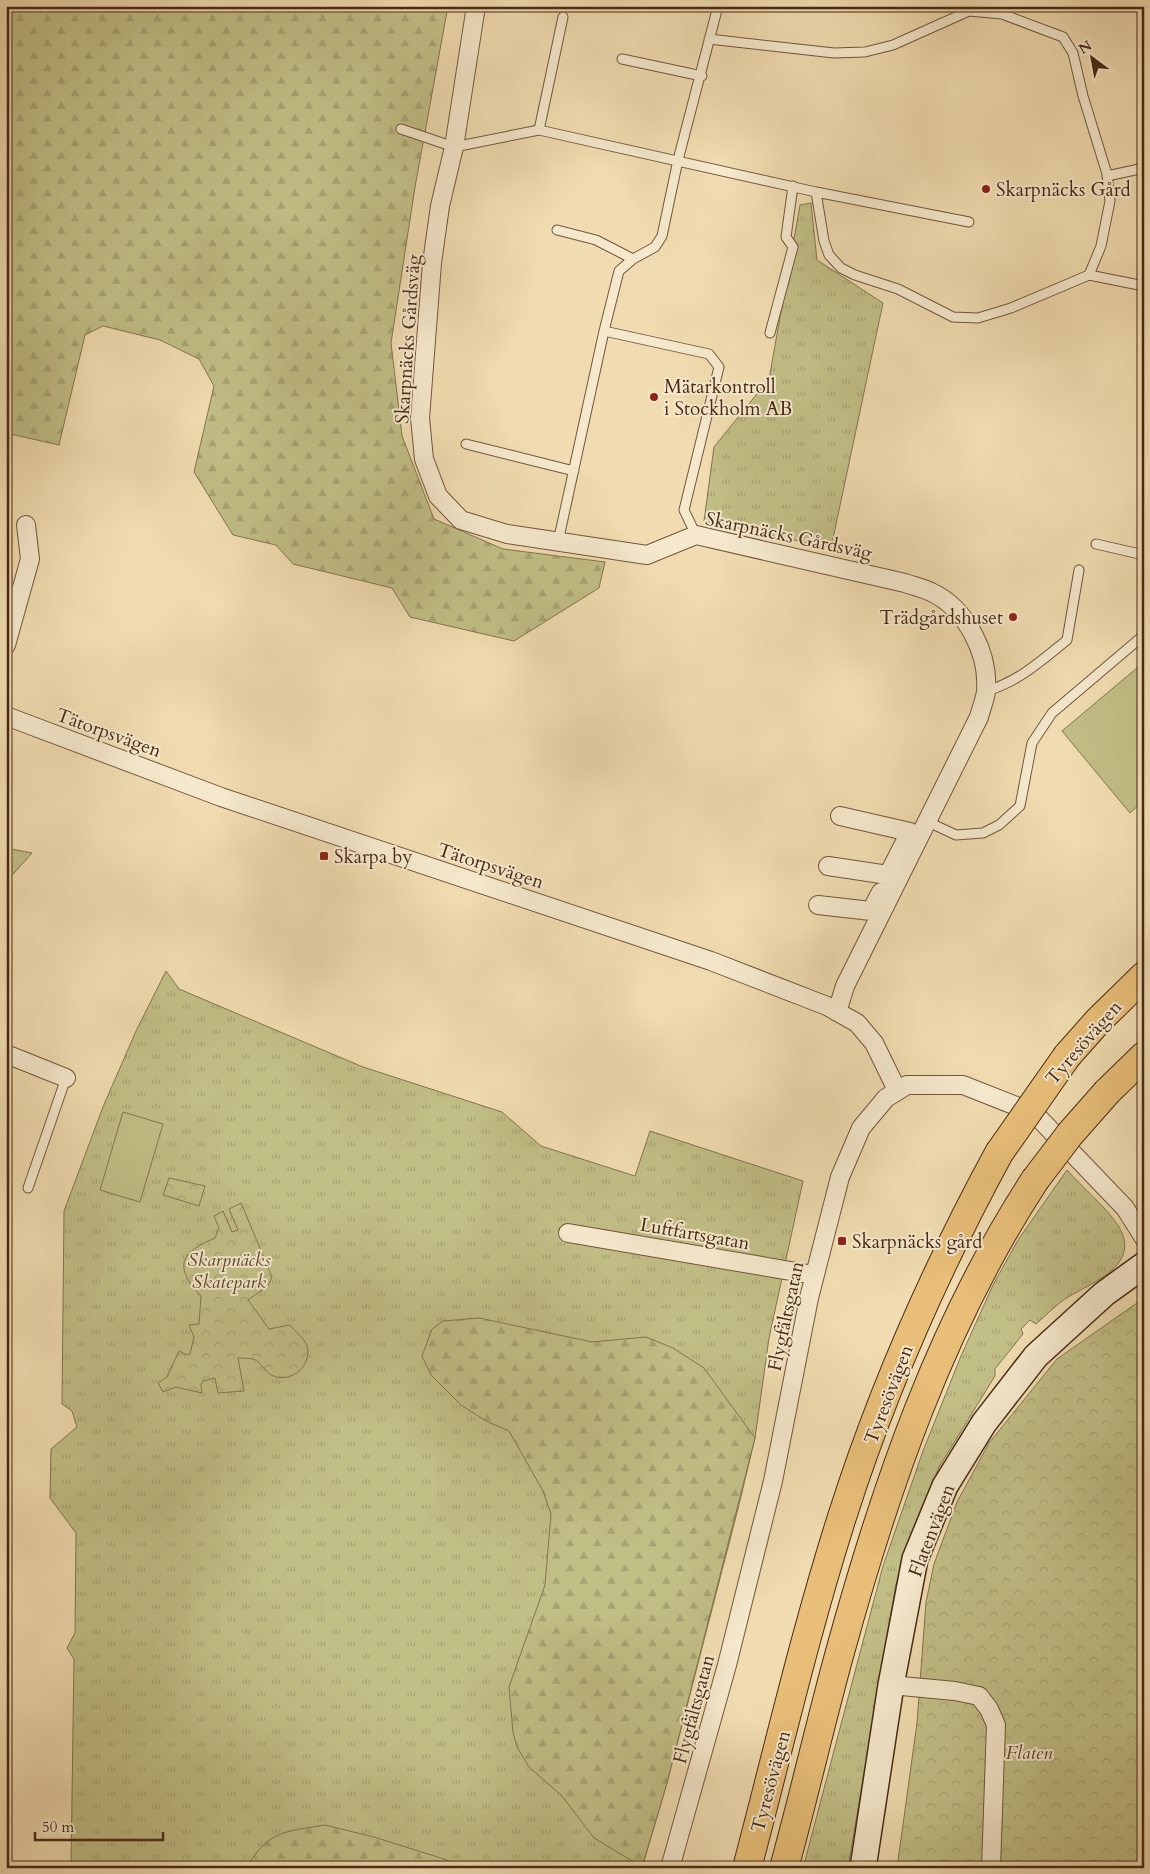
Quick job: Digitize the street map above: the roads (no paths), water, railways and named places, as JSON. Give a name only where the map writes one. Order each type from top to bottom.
[{"type":"highway","name":"Tyresövägen","points":[[747,1868],[807,1635],[842,1516],[897,1366],[930,1290],[961,1223],[999,1153],[1067,1056],[1098,1020],[1144,976]]},
{"type":"highway","name":"Tyresövägen","points":[[784,1868],[840,1652],[887,1499],[927,1388],[958,1316],[991,1250],[1035,1180],[1070,1134],[1107,1092],[1144,1056]]},
{"type":"street","name":"Skarpnäcks Gårdsväg","points":[[476,6],[454,147],[440,206],[432,263],[420,418],[424,460],[438,496],[461,520],[507,534],[647,555],[696,535],[884,578],[932,592],[956,610],[977,640],[984,660],[986,691],[979,718],[845,986],[837,1012]]},
{"type":"street","points":[[6,645],[9,624],[30,559],[26,524]]},
{"type":"street","name":"Tätorpsvägen","points":[[7,717],[221,797],[711,961],[837,1012],[857,1023],[874,1043],[897,1090]]},
{"type":"street","points":[[818,905],[871,911],[910,832],[840,816]]},
{"type":"street","points":[[828,866],[888,875]]},
{"type":"street","points":[[6,1054],[66,1078]]},
{"type":"street","points":[[897,1090],[907,1085],[963,1085],[1034,1113],[1125,1208],[1144,1238]]},
{"type":"street","name":"Flygfältsgatan","points":[[670,1868],[727,1666],[774,1481],[814,1275],[840,1176],[861,1128],[886,1098],[897,1090]]},
{"type":"street","name":"Luftfartsgatan","points":[[568,1233],[814,1275]]},
{"type":"street","name":"Flatenvägen","points":[[863,1868],[892,1685],[915,1560],[945,1486],[984,1423],[1036,1356],[1104,1294],[1144,1266]]},
{"type":"street","points":[[892,1685],[955,1691],[979,1696],[989,1709],[996,1725],[991,1868]]},
{"type":"lane","points":[[558,542],[618,271],[632,259],[655,247],[662,236],[678,160],[702,76],[718,6]]},
{"type":"lane","points":[[709,39],[834,53],[865,52],[893,45],[969,11],[985,9],[1063,37],[1073,53],[1083,96],[1107,176],[1110,201],[1100,246],[1089,276]]},
{"type":"lane","points":[[539,130],[563,17]]},
{"type":"lane","points":[[622,60],[702,76]]},
{"type":"lane","points":[[402,129],[454,147],[539,130],[816,192],[969,222]]},
{"type":"lane","points":[[1107,176],[1144,168]]},
{"type":"lane","points":[[770,333],[793,246],[786,237],[793,186]]},
{"type":"lane","points":[[816,192],[824,241],[829,256],[841,268],[898,289],[953,317],[978,318],[1011,308],[1089,276],[1144,286]]},
{"type":"lane","points":[[557,230],[596,240],[632,259]]},
{"type":"lane","points":[[604,331],[709,354],[719,367],[684,510],[696,535]]},
{"type":"lane","points":[[466,444],[574,471]]},
{"type":"lane","points":[[1096,544],[1144,555]]},
{"type":"lane","points":[[986,691],[1005,686],[1024,675],[1067,640],[1078,570]]},
{"type":"lane","points":[[926,821],[956,835],[983,833],[998,825],[1020,806],[1032,743],[1052,713],[1144,635]]},
{"type":"lane","points":[[28,1188],[66,1078]]},
{"type":"place","name":"Skarpnäcks Gård","points":[[986,189]]},
{"type":"place","name":"Mätarkontroll i Stockholm AB","points":[[654,397]]},
{"type":"place","name":"Trädgårdshuset","points":[[1013,617]]},
{"type":"place","name":"Skarpa by","points":[[324,856]]},
{"type":"place","name":"Skarpnäcks gård","points":[[842,1241]]},
{"type":"park label","name":"Skarpnäcks Skatepark","points":[[229,1270]]},
{"type":"park label","name":"Flaten","points":[[1029,1752]]}]
